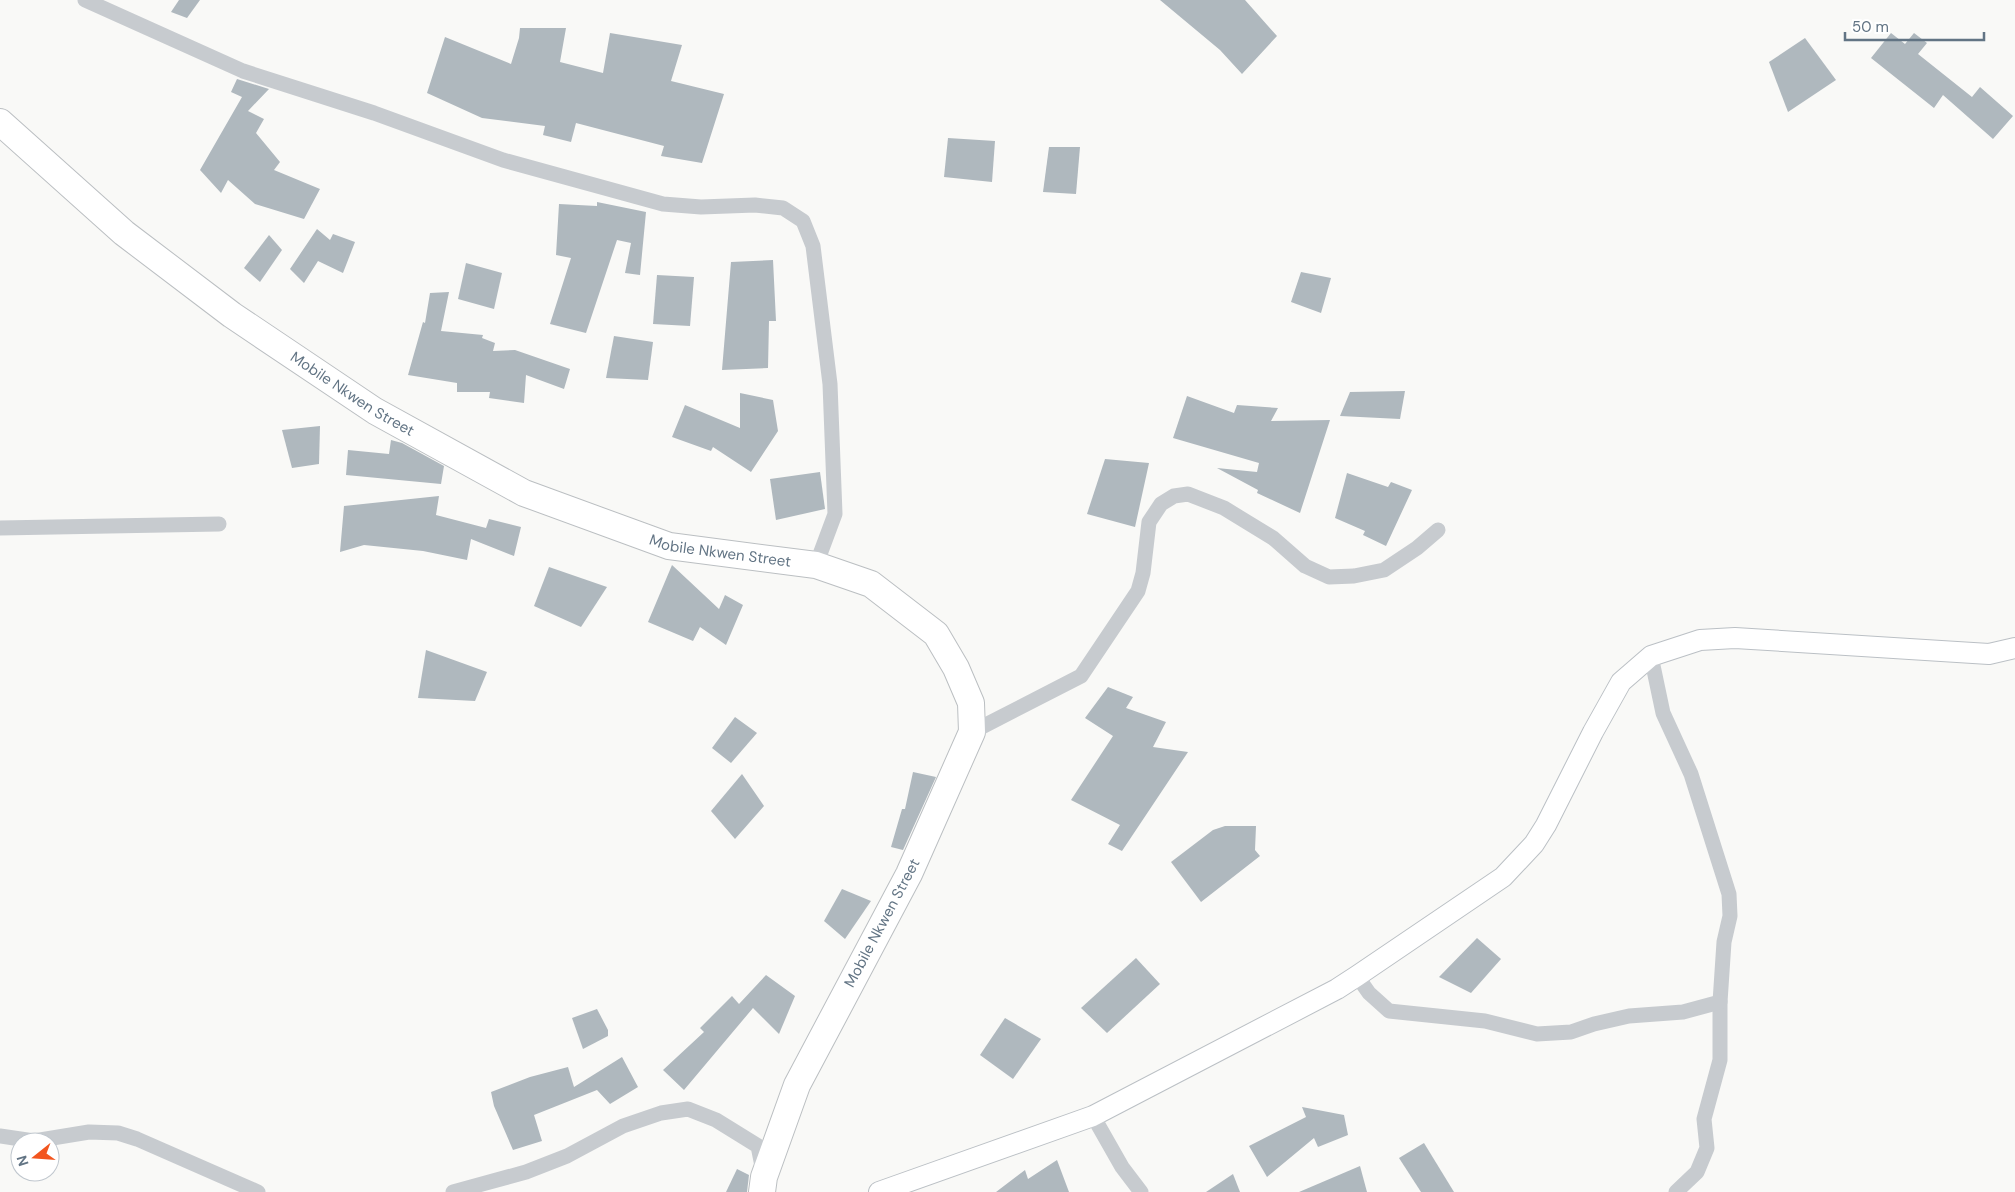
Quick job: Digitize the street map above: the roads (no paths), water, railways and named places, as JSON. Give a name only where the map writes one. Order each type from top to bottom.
[{"type":"highway","name":"Mobile Nkwen Street","points":[[0,122],[124,233],[232,316],[375,411],[524,493],[669,546],[816,565],[871,584],[936,634],[956,668],[971,703],[972,732],[909,874],[797,1085],[763,1184]]},
{"type":"street","points":[[85,0],[243,71],[374,113],[503,160],[663,204],[701,207],[755,205],[783,208],[803,221],[813,246],[830,384],[835,514],[816,565]]},
{"type":"street","points":[[972,732],[1081,676],[1138,591],[1143,573],[1149,522],[1161,504],[1174,496],[1188,494],[1224,508],[1273,538],[1305,566],[1329,577],[1354,576],[1384,570],[1417,548],[1438,530]]},
{"type":"street","points":[[0,528],[220,524]]},
{"type":"street","points":[[879,1192],[1093,1116],[1337,989],[1503,877],[1534,844],[1593,732],[1622,682],[1650,656],[1700,640],[1735,638],[1988,654],[2015,648]]},
{"type":"street","points":[[1650,656],[1663,713],[1691,774],[1729,894],[1730,916],[1724,942],[1720,1002],[1720,1060],[1704,1119],[1707,1148],[1697,1172],[1676,1192]]},
{"type":"street","points":[[1357,976],[1369,993],[1389,1011],[1485,1021],[1537,1034],[1571,1032],[1594,1024],[1629,1016],[1683,1012],[1720,1002]]},
{"type":"street","points":[[453,1192],[526,1172],[567,1156],[623,1126],[661,1113],[688,1109],[716,1120],[758,1146],[763,1184]]},
{"type":"street","points":[[1093,1116],[1122,1167],[1141,1192]]},
{"type":"street","points":[[0,1136],[34,1142],[89,1132],[118,1133],[137,1139],[258,1192]]}]
